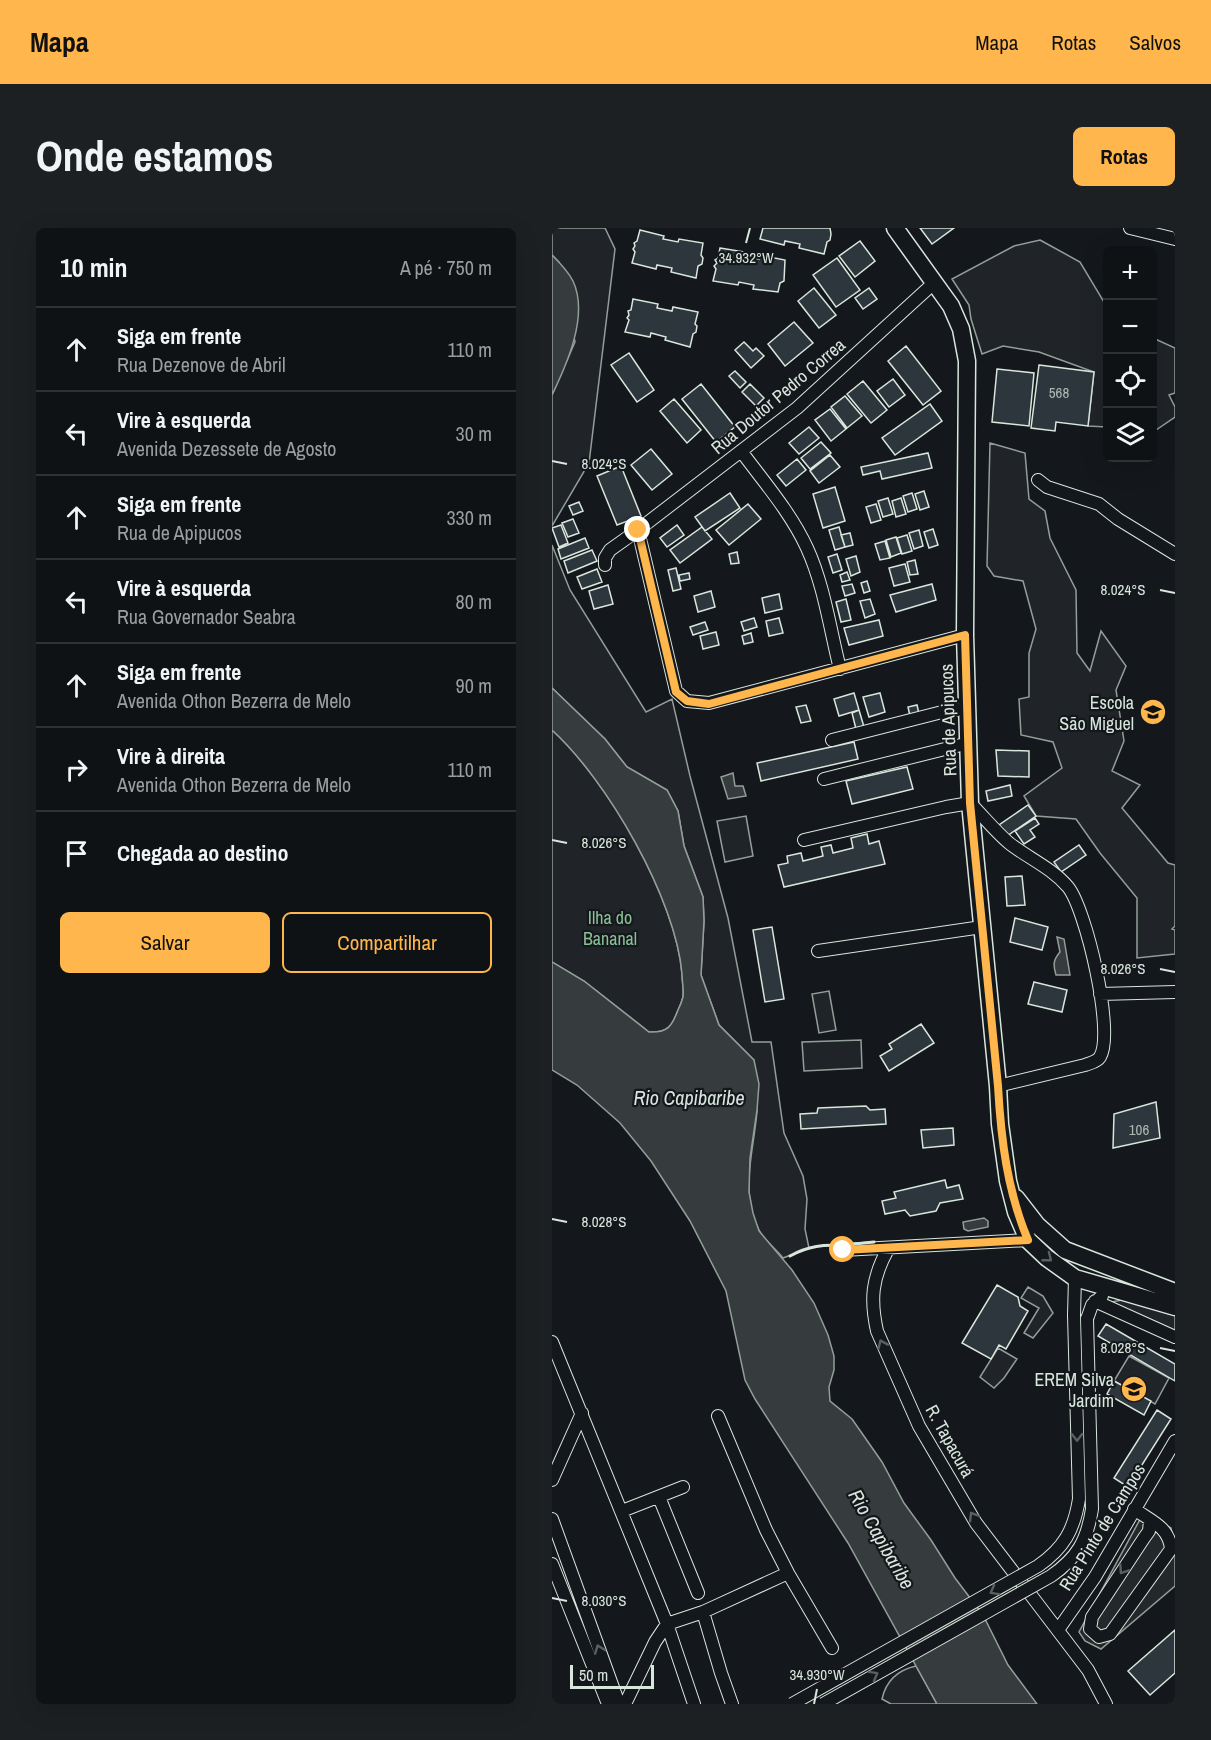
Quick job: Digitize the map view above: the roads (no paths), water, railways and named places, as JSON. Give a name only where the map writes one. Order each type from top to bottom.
[{"type":"main road","name":"Rua de Apipucos","points":[[895,228],[951,306],[961,329],[967,361],[965,635],[970,803],[1000,1124],[1011,1193],[1028,1240]]},
{"type":"main road","points":[[1011,1193],[1037,1225],[1065,1250],[1175,1292]]},
{"type":"main road","points":[[1028,1240],[1075,1278],[1175,1307]]},
{"type":"main road","points":[[1075,1278],[1089,1276],[1147,1285],[1157,1284]]},
{"type":"street","points":[[1130,228],[1175,238]]},
{"type":"street","name":"Rua Doutor Pedro Correa","points":[[605,565],[605,558],[610,550],[797,408],[935,282]]},
{"type":"street","points":[[741,451],[793,521],[808,549],[820,585],[840,669]]},
{"type":"street","points":[[1038,480],[1047,487],[1099,504],[1125,524],[1175,554]]},
{"type":"street","points":[[638,530],[676,692],[687,701],[709,704],[965,635]]},
{"type":"street","points":[[832,740],[946,711],[968,708]]},
{"type":"street","points":[[825,779],[969,743]]},
{"type":"street","points":[[804,840],[970,803],[1010,843],[1068,887],[1082,916],[1100,994],[1103,1020],[1103,1046],[1100,1057],[1085,1065],[998,1086]]},
{"type":"street","points":[[818,951],[982,927]]},
{"type":"street","points":[[1100,994],[1175,992]]},
{"type":"street","points":[[843,1250],[1028,1240]]},
{"type":"street","name":"R. Tapacurá","points":[[888,1249],[876,1272],[873,1314],[877,1331],[919,1426],[976,1523],[1088,1670],[1106,1704]]},
{"type":"street","points":[[792,1704],[1038,1566],[1052,1556],[1066,1540],[1076,1519],[1079,1499],[1075,1278]]},
{"type":"street","points":[[823,1704],[1051,1576],[1065,1566],[1079,1550],[1089,1529],[1092,1509],[1087,1319],[1095,1301],[1107,1293],[1122,1291]]},
{"type":"street","points":[[1095,1301],[1175,1337]]},
{"type":"street","points":[[552,1342],[668,1624],[694,1704]]},
{"type":"street","points":[[552,1480],[582,1413]]},
{"type":"street","points":[[718,1416],[766,1530],[832,1648]]},
{"type":"street","name":"Rua Pinto de Campos","points":[[1058,1630],[1095,1576],[1175,1441]]},
{"type":"street","points":[[622,1511],[683,1487]]},
{"type":"street","points":[[659,1497],[698,1593]]},
{"type":"street","points":[[1134,1509],[1150,1520],[1165,1531],[1170,1540],[1170,1550],[1110,1634],[1098,1637],[1090,1629],[1092,1617],[1149,1531],[1150,1520]]},
{"type":"street","points":[[552,1519],[619,1704]]},
{"type":"street","points":[[552,1564],[608,1704]]},
{"type":"street","points":[[626,1704],[655,1642],[668,1624],[703,1612],[788,1573]]},
{"type":"street","points":[[703,1612],[732,1704]]},
{"type":"water","points":[[552,255],[573,281],[579,309],[574,339],[552,395]]},
{"type":"water","name":"Rio Capibaribe","points":[[552,688],[605,739],[627,767],[667,790],[678,811],[684,846],[703,897],[701,975],[719,1025],[754,1060],[759,1084],[750,1158],[749,1192],[759,1231],[792,1270],[814,1303],[828,1335],[834,1356],[834,1370],[829,1387],[830,1401],[852,1419],[882,1462],[904,1503],[983,1615],[1008,1665],[1037,1704],[937,1704],[848,1543],[745,1380],[726,1291],[690,1221],[651,1161],[620,1123],[577,1085],[552,1070],[552,962],[584,981],[649,1032],[665,1030],[671,1024],[682,1002],[683,991],[677,944],[653,877],[616,809],[595,779],[552,730]]},
{"type":"water","points":[[733,773],[735,786],[743,786],[746,796],[728,799],[721,777]]},
{"type":"water","points":[[1057,937],[1064,939],[1070,975],[1056,975],[1054,963],[1060,952]]},
{"type":"water","points":[[984,1218],[988,1221],[988,1227],[968,1231],[964,1229],[963,1222]]},
{"type":"place","name":"Escola São Miguel","points":[[1153,712]]},
{"type":"place","name":"EREM Silva Jardim","points":[[1134,1389]]},
{"type":"park label","name":"Ilha do Bananal","points":[[610,927]]}]
